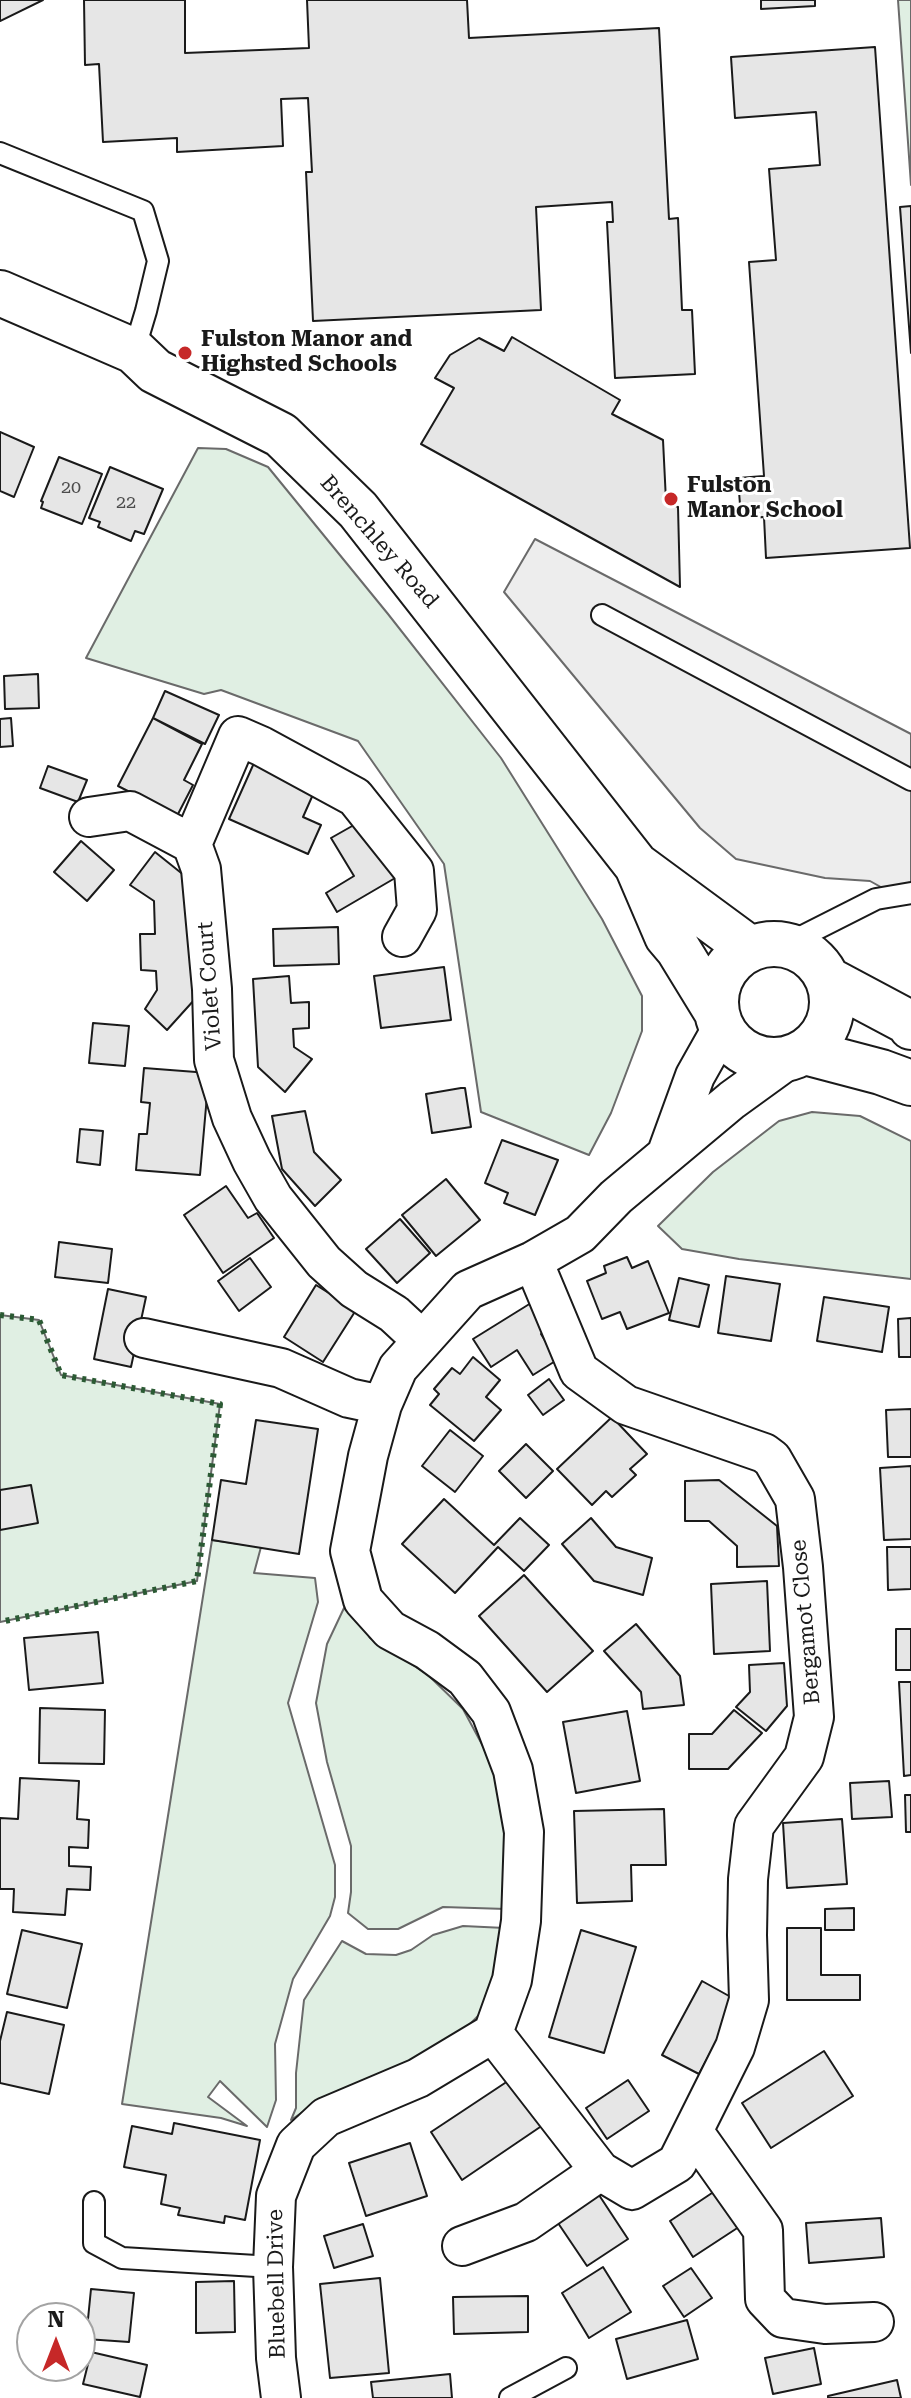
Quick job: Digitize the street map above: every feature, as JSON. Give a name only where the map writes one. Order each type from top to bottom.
[{"type":"street","name":"Brenchley Road","points":[[0,293],[134,351],[155,371],[281,435],[358,510],[637,866],[667,936],[678,949],[719,1019]]},
{"type":"street","points":[[89,817],[130,811],[192,844],[238,736],[355,797],[414,871],[417,910],[402,937]]},
{"type":"street","name":"Violet Court","points":[[192,844],[201,869],[212,989],[214,1060],[232,1118],[273,1198],[317,1253],[354,1289],[394,1314],[422,1340]]},
{"type":"street","name":"Brenchley Road","points":[[637,866],[768,946]]},
{"type":"street","points":[[493,2033],[512,1980],[521,1921],[524,1832],[513,1770],[491,1712],[465,1678],[427,1650],[390,1630],[363,1600],[350,1551],[368,1456],[382,1405],[398,1368],[468,1290],[533,1261],[580,1234],[616,1197],[732,1100],[798,1055],[817,1042],[827,1028],[833,996],[829,980],[819,963],[805,951],[768,946],[734,959],[722,974],[716,992],[719,1019],[731,1042],[743,1052],[774,1060],[798,1055],[881,1072],[911,1083]]},
{"type":"street","points":[[829,980],[908,1022],[911,1027]]},
{"type":"street","points":[[666,1155],[719,1019]]},
{"type":"street","name":"Bergamot Close","points":[[493,2033],[600,2171],[632,2190],[677,2163],[735,2047],[749,2000],[748,1879],[754,1826],[804,1757],[814,1717],[795,1499],[772,1459],[764,1453],[626,1405],[579,1371],[533,1261]]},
{"type":"street","points":[[144,1338],[281,1368],[349,1398],[382,1405]]},
{"type":"street","name":"Bluebell Drive","points":[[281,2398],[276,2358],[273,2267],[276,2196],[296,2145],[326,2117],[418,2078],[493,2033]]},
{"type":"street","points":[[693,2131],[763,2230],[765,2299],[783,2318],[825,2324],[874,2322]]},
{"type":"street","points":[[462,2246],[526,2222],[600,2171]]},
{"type":"lane","points":[[0,153],[143,211],[158,261],[134,351]]},
{"type":"lane","points":[[602,615],[911,780]]},
{"type":"lane","points":[[768,946],[876,899],[911,895]]},
{"type":"lane","points":[[94,2202],[94,2243],[122,2258],[273,2267]]},
{"type":"lane","points":[[510,2398],[566,2368]]},
{"type":"green space","points":[[898,0],[911,0],[911,185]]},
{"type":"green space","points":[[198,448],[226,449],[268,467],[501,758],[602,919],[642,996],[642,1031],[611,1113],[589,1155],[481,1112],[444,864],[358,741],[221,690],[204,694],[86,658]]},
{"type":"green space","points":[[812,1112],[860,1116],[911,1141],[911,1279],[739,1259],[682,1249],[658,1226],[713,1172],[779,1121]]},
{"type":"green space","points":[[0,1315],[39,1320],[61,1375],[220,1404],[197,1581],[0,1622]]},
{"type":"green space","points":[[212,1540],[261,1547],[254,1573],[315,1578],[318,1602],[288,1703],[335,1865],[335,1897],[330,1916],[293,1979],[275,2044],[276,2100],[267,2127],[220,2081],[208,2097],[247,2126],[221,2118],[122,2104]]},
{"type":"green space","points":[[350,1604],[370,1638],[427,1674],[463,1709],[500,1778],[508,1821],[506,1909],[443,1907],[398,1929],[368,1929],[348,1913],[351,1846],[327,1762],[316,1703],[327,1644],[344,1608]]},
{"type":"green space","points":[[463,1926],[505,1928],[492,2002],[458,2036],[419,2063],[316,2103],[291,2120],[296,2108],[296,2073],[304,2000],[342,1941],[366,1954],[396,1955],[411,1950],[433,1935]]},
{"type":"shaded area","points":[[535,539],[911,734],[911,904],[870,881],[825,878],[736,859],[700,828],[504,592]]},
{"type":"building","points":[[0,0],[43,0],[0,21]]},
{"type":"building","points":[[84,0],[185,0],[185,53],[309,48],[307,0],[467,0],[469,38],[659,28],[669,219],[678,218],[682,310],[692,310],[695,374],[615,378],[607,222],[613,222],[612,202],[536,207],[541,310],[313,321],[306,172],[312,172],[308,98],[281,99],[283,146],[177,152],[177,138],[103,142],[99,64],[85,65]]},
{"type":"building","points":[[761,0],[815,0],[815,6],[761,9]]},
{"type":"building","points":[[875,47],[910,548],[766,558],[764,517],[741,518],[738,478],[764,476],[749,262],[776,260],[769,169],[820,165],[816,112],[735,118],[731,57]]},
{"type":"building","points":[[911,206],[911,353],[900,207]]},
{"type":"building","points":[[512,337],[620,400],[612,414],[663,440],[666,501],[678,507],[680,587],[421,444],[454,388],[435,378],[450,355],[479,338],[504,351]]},
{"type":"building","points":[[0,432],[34,447],[14,497],[0,491]]},
{"type":"building","points":[[59,457],[102,474],[82,524],[41,508]]},
{"type":"building","points":[[110,467],[163,489],[144,534],[135,531],[131,541],[98,527],[100,522],[89,518]]},
{"type":"building","points":[[38,674],[39,708],[5,709],[4,676]]},
{"type":"building","points":[[165,691],[219,715],[205,744],[153,718]]},
{"type":"building","points":[[11,718],[13,746],[0,747],[0,719]]},
{"type":"building","points":[[153,718],[202,744],[184,780],[193,785],[177,816],[118,786]]},
{"type":"building","points":[[254,763],[315,790],[303,817],[321,825],[308,854],[229,819]]},
{"type":"building","points":[[48,766],[87,780],[78,802],[40,788]]},
{"type":"building","points":[[361,821],[402,874],[337,912],[326,893],[354,876],[331,838]]},
{"type":"building","points":[[81,841],[114,870],[87,901],[54,872]]},
{"type":"building","points":[[155,852],[185,876],[195,999],[167,1030],[145,1009],[157,990],[156,971],[141,970],[140,934],[155,934],[154,901],[130,885]]},
{"type":"building","points":[[338,927],[339,964],[274,966],[273,929]]},
{"type":"building","points":[[444,967],[451,1020],[381,1028],[374,976]]},
{"type":"building","points":[[289,976],[291,1003],[309,1002],[309,1028],[293,1029],[294,1047],[312,1059],[285,1092],[258,1067],[253,979]]},
{"type":"building","points":[[93,1023],[129,1026],[125,1066],[89,1063]]},
{"type":"building","points":[[144,1068],[209,1073],[200,1175],[136,1170],[139,1134],[147,1134],[150,1103],[141,1102]]},
{"type":"building","points":[[465,1088],[471,1127],[432,1133],[426,1094]]},
{"type":"building","points":[[305,1111],[314,1152],[341,1180],[315,1206],[282,1169],[272,1116]]},
{"type":"building","points":[[80,1129],[103,1131],[100,1165],[77,1162]]},
{"type":"building","points":[[502,1140],[558,1160],[535,1215],[504,1203],[508,1193],[485,1183]]},
{"type":"building","points":[[446,1179],[480,1220],[436,1256],[402,1215]]},
{"type":"building","points":[[226,1186],[248,1218],[257,1213],[274,1238],[223,1273],[184,1215]]},
{"type":"building","points":[[400,1219],[430,1253],[397,1283],[366,1249]]},
{"type":"building","points":[[59,1242],[112,1249],[108,1283],[55,1277]]},
{"type":"building","points":[[627,1257],[632,1268],[648,1261],[669,1313],[627,1329],[620,1312],[602,1319],[587,1281],[606,1273],[604,1266]]},
{"type":"building","points":[[250,1258],[271,1287],[239,1311],[218,1281]]},
{"type":"building","points":[[726,1276],[780,1284],[771,1341],[718,1333]]},
{"type":"building","points":[[679,1278],[709,1285],[699,1327],[669,1320]]},
{"type":"building","points":[[316,1285],[356,1310],[323,1362],[284,1337]]},
{"type":"building","points":[[108,1289],[146,1297],[131,1367],[94,1359]]},
{"type":"building","points":[[824,1297],[889,1307],[882,1352],[817,1341]]},
{"type":"building","points":[[531,1303],[548,1330],[541,1334],[557,1360],[533,1375],[517,1350],[491,1367],[473,1339]]},
{"type":"building","points":[[911,1318],[911,1357],[899,1357],[898,1319]]},
{"type":"building","points":[[473,1357],[500,1380],[486,1397],[501,1410],[474,1441],[430,1405],[439,1394],[434,1389],[452,1368],[460,1374]]},
{"type":"building","points":[[549,1379],[564,1400],[543,1415],[528,1395]]},
{"type":"building","points":[[911,1409],[911,1457],[888,1457],[886,1410]]},
{"type":"building","points":[[612,1417],[647,1454],[630,1469],[636,1475],[612,1497],[606,1491],[592,1505],[557,1469]]},
{"type":"building","points":[[256,1420],[318,1429],[299,1554],[212,1540],[221,1480],[246,1484]]},
{"type":"building","points":[[450,1430],[483,1456],[455,1492],[422,1466]]},
{"type":"building","points":[[526,1444],[553,1471],[526,1498],[499,1471]]},
{"type":"building","points":[[911,1466],[911,1539],[884,1540],[880,1468]]},
{"type":"building","points":[[719,1480],[777,1526],[779,1566],[737,1567],[737,1546],[709,1521],[685,1521],[685,1481]]},
{"type":"building","points":[[31,1485],[38,1523],[0,1530],[0,1490]]},
{"type":"building","points":[[444,1499],[494,1545],[520,1518],[549,1545],[524,1571],[498,1547],[455,1593],[402,1544]]},
{"type":"building","points":[[591,1518],[616,1547],[652,1558],[643,1595],[594,1581],[562,1544]]},
{"type":"building","points":[[887,1547],[911,1547],[911,1589],[888,1590]]},
{"type":"building","points":[[524,1575],[593,1651],[547,1692],[479,1616]]},
{"type":"building","points":[[767,1581],[770,1651],[714,1654],[711,1584]]},
{"type":"building","points":[[636,1624],[680,1676],[684,1705],[643,1709],[641,1692],[604,1651]]},
{"type":"building","points":[[896,1629],[911,1629],[911,1670],[896,1670]]},
{"type":"building","points":[[98,1632],[103,1683],[29,1690],[24,1638]]},
{"type":"building","points":[[784,1663],[787,1706],[766,1731],[736,1707],[750,1692],[749,1665]]},
{"type":"building","points":[[899,1682],[911,1682],[911,1775],[904,1776]]},
{"type":"building","points":[[40,1708],[105,1710],[104,1764],[39,1763]]},
{"type":"building","points":[[734,1710],[762,1733],[728,1769],[689,1769],[689,1734],[712,1734]]},
{"type":"building","points":[[627,1711],[640,1781],[576,1793],[563,1722]]},
{"type":"building","points":[[20,1778],[79,1781],[77,1819],[89,1820],[88,1848],[69,1847],[69,1866],[91,1867],[90,1890],[67,1889],[65,1915],[13,1912],[14,1889],[0,1889],[0,1818],[18,1819]]},
{"type":"building","points":[[889,1781],[892,1817],[852,1819],[850,1783]]},
{"type":"building","points":[[905,1795],[911,1795],[911,1832],[906,1832]]},
{"type":"building","points":[[664,1809],[666,1865],[631,1865],[632,1901],[577,1903],[574,1811]]},
{"type":"building","points":[[842,1819],[847,1884],[787,1888],[783,1823]]},
{"type":"building","points":[[854,1908],[854,1930],[825,1930],[825,1909]]},
{"type":"building","points":[[787,1928],[821,1928],[821,1975],[860,1975],[860,2000],[787,2000]]},
{"type":"building","points":[[22,1930],[82,1944],[67,2008],[7,1994]]},
{"type":"building","points":[[581,1930],[636,1947],[604,2053],[549,2037]]},
{"type":"building","points":[[702,1981],[738,2001],[699,2074],[662,2055]]},
{"type":"building","points":[[7,2012],[64,2025],[49,2094],[0,2083],[0,2041]]},
{"type":"building","points":[[824,2051],[853,2096],[771,2148],[742,2103]]},
{"type":"building","points":[[514,2077],[546,2123],[462,2180],[431,2132]]},
{"type":"building","points":[[628,2080],[649,2111],[607,2139],[586,2108]]},
{"type":"building","points":[[174,2123],[260,2140],[245,2220],[225,2216],[224,2223],[178,2215],[180,2208],[161,2204],[166,2175],[124,2167],[132,2126],[172,2134]]},
{"type":"building","points":[[410,2143],[427,2196],[366,2216],[349,2163]]},
{"type":"building","points":[[724,2185],[748,2221],[693,2257],[670,2221]]},
{"type":"building","points":[[597,2192],[628,2239],[587,2266],[556,2220]]},
{"type":"building","points":[[881,2218],[884,2257],[809,2263],[806,2223]]},
{"type":"building","points":[[363,2224],[373,2256],[334,2268],[324,2236]]},
{"type":"building","points":[[603,2267],[631,2312],[589,2338],[562,2293]]},
{"type":"building","points":[[691,2268],[712,2298],[684,2317],[663,2286]]},
{"type":"building","points":[[380,2278],[389,2373],[330,2378],[320,2284]]},
{"type":"building","points":[[234,2281],[235,2332],[196,2333],[196,2282]]},
{"type":"building","points":[[91,2289],[134,2293],[129,2342],[96,2340],[96,2302],[90,2302]]},
{"type":"building","points":[[528,2296],[528,2332],[454,2334],[453,2297]]},
{"type":"building","points":[[687,2320],[698,2359],[627,2379],[616,2339]]},
{"type":"building","points":[[814,2348],[821,2384],[773,2394],[765,2358]]},
{"type":"building","points":[[96,2353],[147,2365],[140,2397],[83,2384],[96,2382]]},
{"type":"building","points":[[450,2374],[452,2398],[373,2398],[371,2382]]},
{"type":"building","points":[[897,2380],[901,2398],[828,2398],[828,2396]]},
{"type":"hedge","points":[[0,1315],[39,1320],[61,1375],[220,1404],[197,1581],[0,1622]]},
{"type":"place","name":"Fulston Manor and Highsted Schools","points":[[185,353]]},
{"type":"place","name":"Fulston Manor School","points":[[671,499]]}]
